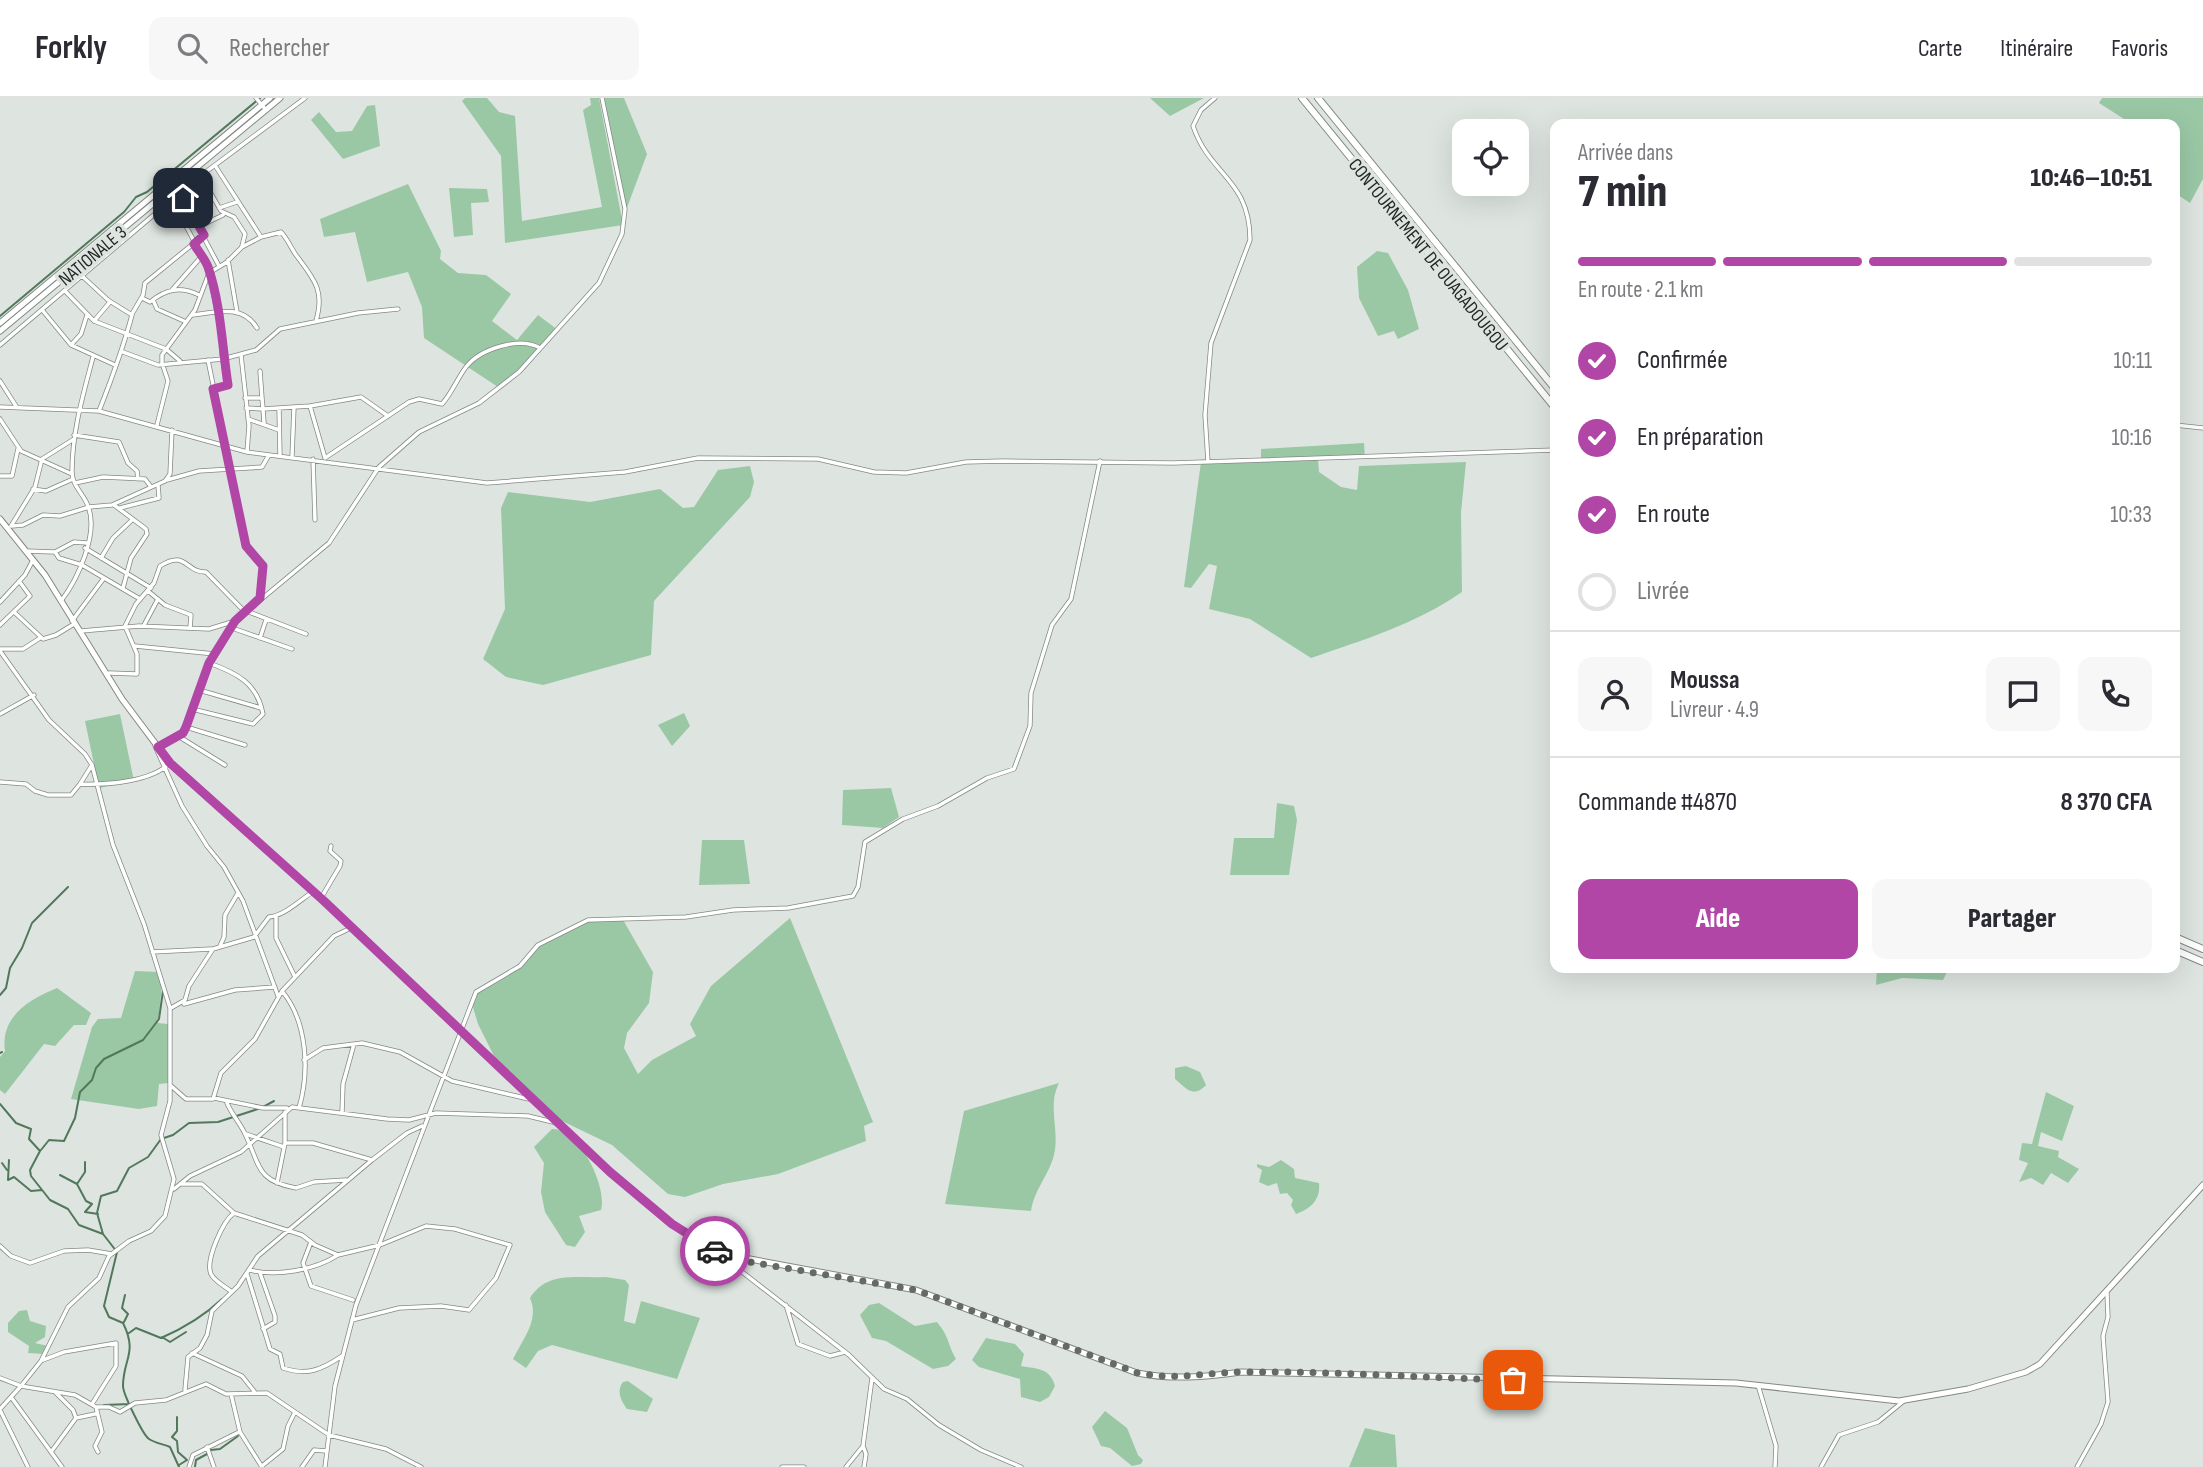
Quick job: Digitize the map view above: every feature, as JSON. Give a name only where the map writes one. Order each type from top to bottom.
[{"type":"highway","name":"CONTOURNEMENT DE OUAGADOUGOU","points":[[1302,98],[1550,402]]},
{"type":"highway","name":"CONTOURNEMENT DE OUAGADOUGOU","points":[[1318,98],[1550,383]]},
{"type":"highway","points":[[2180,939],[2203,949]]},
{"type":"highway","points":[[2180,952],[2203,962]]},
{"type":"street","points":[[256,98],[264,107]]},
{"type":"street","name":"NATIONALE 3","points":[[0,331],[264,107],[270,98]]},
{"type":"street","name":"NATIONALE 3","points":[[0,323],[264,107],[280,98]]},
{"type":"street","points":[[0,345],[180,193],[305,98]]},
{"type":"street","points":[[79,630],[125,626],[209,629],[235,621],[328,543],[379,467],[419,432],[462,412],[498,389],[540,348],[603,276],[625,221],[602,98]]},
{"type":"street","points":[[1208,462],[1205,415],[1211,342],[1250,240],[1250,223],[1242,195],[1203,149],[1193,126],[1201,110],[1215,98]]},
{"type":"street","points":[[216,167],[261,237]]},
{"type":"street","points":[[201,176],[223,215]]},
{"type":"street","points":[[180,193],[219,266]]},
{"type":"street","points":[[172,200],[209,273],[218,311],[228,385],[213,389]]},
{"type":"street","points":[[219,208],[237,202]]},
{"type":"street","points":[[200,226],[223,215],[234,217],[246,236],[242,247]]},
{"type":"street","points":[[238,223],[247,217]]},
{"type":"street","points":[[192,315],[209,273],[242,247],[261,237],[282,233],[314,277],[320,307],[316,321]]},
{"type":"street","points":[[100,411],[114,376],[115,365],[124,352],[126,333],[132,314],[142,298],[145,283],[204,235]]},
{"type":"street","points":[[142,298],[149,302],[173,290],[202,257]]},
{"type":"street","points":[[228,260],[237,312]]},
{"type":"street","points":[[81,275],[110,302],[132,314]]},
{"type":"street","points":[[173,290],[199,295]]},
{"type":"street","points":[[65,291],[94,321],[166,349],[181,362]]},
{"type":"street","points":[[153,300],[157,309],[184,321]]},
{"type":"street","points":[[94,321],[110,302]]},
{"type":"street","points":[[124,352],[155,364],[223,359],[257,350],[280,328],[398,309]]},
{"type":"street","points":[[43,311],[71,345],[115,365]]},
{"type":"street","points":[[157,425],[168,381],[162,363],[166,349],[184,321],[192,315],[218,311],[237,312],[247,316],[257,328]]},
{"type":"street","points":[[71,345],[81,334],[87,315]]},
{"type":"street","points":[[325,459],[414,400],[442,404],[470,363],[507,344],[525,342],[540,348]]},
{"type":"street","points":[[241,355],[248,419],[247,452]]},
{"type":"street","points":[[61,601],[77,578],[90,529],[89,507],[73,479],[78,410],[93,357]]},
{"type":"street","points":[[233,357],[242,362]]},
{"type":"street","points":[[208,359],[246,546],[263,566],[260,598]]},
{"type":"street","points":[[260,371],[264,423]]},
{"type":"street","points":[[0,382],[16,407]]},
{"type":"street","points":[[246,408],[310,406],[361,397],[388,416]]},
{"type":"street","points":[[245,398],[262,398]]},
{"type":"street","points":[[310,406],[325,459]]},
{"type":"street","points":[[0,407],[100,411],[247,452],[325,459],[497,484],[625,472],[698,458],[818,459],[874,472],[906,473],[966,463],[1100,460],[1208,462],[1550,450]]},
{"type":"street","points":[[292,457],[294,407]]},
{"type":"street","points":[[279,408],[280,456]]},
{"type":"street","points":[[0,419],[2,428],[18,448],[73,479]]},
{"type":"street","points":[[248,419],[280,430]]},
{"type":"street","points":[[273,427],[278,422]]},
{"type":"street","points":[[2180,426],[2203,428]]},
{"type":"street","points":[[165,481],[170,474],[172,430]]},
{"type":"street","points":[[4,524],[33,489],[40,461],[74,437],[119,442],[128,463],[138,471],[138,479]]},
{"type":"street","points":[[0,476],[12,476],[18,448]]},
{"type":"street","points":[[4,524],[23,525],[39,516],[60,516],[89,507],[112,505],[165,481],[199,471],[262,467],[269,455]]},
{"type":"street","points":[[313,459],[315,520]]},
{"type":"street","points":[[325,1467],[332,1401],[352,1320],[422,1125],[476,992],[520,966],[538,945],[588,919],[687,917],[733,910],[788,908],[853,896],[858,887],[865,842],[903,819],[938,806],[987,778],[1014,769],[1030,726],[1031,693],[1052,625],[1071,599],[1100,460]]},
{"type":"street","points":[[33,489],[46,491],[73,479],[103,477],[148,479],[151,487]]},
{"type":"street","points":[[120,508],[159,498],[158,484]]},
{"type":"street","points":[[112,505],[120,508],[146,529],[148,534],[136,549],[123,588]]},
{"type":"street","points":[[101,558],[113,538],[132,520]]},
{"type":"street","points":[[4,524],[33,559],[108,673],[122,699],[170,763],[314,891],[559,1124],[659,1214],[718,1253],[785,1303],[845,1352],[884,1390],[907,1399],[939,1425],[981,1450],[1021,1467]]},
{"type":"street","points":[[26,551],[55,552],[74,542],[86,545],[101,558],[128,573],[158,599],[191,615],[190,628]]},
{"type":"street","points":[[55,552],[59,558],[82,565],[140,599]]},
{"type":"street","points":[[0,602],[19,581],[33,559]]},
{"type":"street","points":[[125,626],[160,566],[171,560],[182,560],[197,571],[209,573],[247,613],[306,634]]},
{"type":"street","points":[[28,1467],[0,1410],[41,1361],[68,1307],[99,1278],[112,1254],[162,1222],[174,1189],[174,1174],[161,1135],[170,1101],[170,1008],[144,924],[113,845],[92,765],[85,754],[56,728],[34,695],[21,683],[0,650],[26,648],[40,638],[56,635],[73,622],[104,578]]},
{"type":"street","points":[[0,625],[30,596],[19,581]]},
{"type":"street","points":[[144,626],[158,599]]},
{"type":"street","points":[[14,612],[40,638]]},
{"type":"street","points":[[260,638],[266,619]]},
{"type":"street","points":[[158,747],[178,736],[186,727],[209,663],[235,621]]},
{"type":"street","points":[[108,673],[137,674],[135,646],[125,626]]},
{"type":"street","points":[[232,628],[292,649]]},
{"type":"street","points":[[135,646],[215,654]]},
{"type":"street","points":[[192,709],[253,724],[262,715],[255,690],[231,671],[209,663]]},
{"type":"street","points":[[199,690],[261,708]]},
{"type":"street","points":[[0,714],[34,695]]},
{"type":"street","points":[[186,727],[245,745]]},
{"type":"street","points":[[178,736],[225,765]]},
{"type":"street","points":[[153,741],[181,806],[239,893],[278,996]]},
{"type":"street","points":[[80,784],[123,781],[164,769],[170,763]]},
{"type":"street","points":[[0,782],[26,784],[40,793],[74,793],[92,765]]},
{"type":"street","points":[[321,898],[341,866],[341,861],[330,851],[331,846]]},
{"type":"street","points":[[152,952],[213,949],[254,937],[269,917],[276,916],[314,891]]},
{"type":"street","points":[[219,947],[225,937],[225,915],[239,893]]},
{"type":"street","points":[[276,916],[276,938],[295,978]]},
{"type":"street","points":[[214,1098],[221,1073],[255,1039],[282,991],[334,936],[351,928]]},
{"type":"street","points":[[182,1004],[213,949]]},
{"type":"street","points":[[170,1008],[235,990],[275,986]]},
{"type":"street","points":[[282,991],[296,1011],[303,1040],[304,1060],[299,1108]]},
{"type":"street","points":[[304,1060],[321,1049],[354,1043],[400,1052],[442,1076],[535,1101]]},
{"type":"street","points":[[342,1113],[342,1084],[348,1055],[354,1043]]},
{"type":"street","points":[[169,1083],[186,1099],[203,1101],[214,1098],[227,1103],[263,1108],[299,1108],[408,1120],[436,1113],[528,1116],[559,1124]]},
{"type":"street","points":[[227,1103],[234,1120],[246,1134],[258,1139],[284,1145],[313,1143],[372,1160]]},
{"type":"street","points":[[174,1189],[190,1176],[248,1147],[289,1108]]},
{"type":"street","points":[[277,1183],[284,1145],[285,1112]]},
{"type":"street","points":[[185,1390],[185,1369],[192,1353],[200,1348],[207,1335],[212,1311],[232,1292],[258,1256],[372,1160],[422,1125]]},
{"type":"street","points":[[246,1134],[248,1147],[257,1166],[277,1183],[296,1188],[314,1182],[347,1180]]},
{"type":"street","points":[[181,1184],[202,1184],[234,1213],[302,1235],[338,1255]]},
{"type":"street","points":[[718,1253],[916,1290],[1138,1373],[1161,1377],[1185,1378],[1241,1372],[1758,1385],[1906,1400],[1968,1389],[2026,1372],[2051,1354],[2203,1185]]},
{"type":"street","points":[[232,1292],[213,1278],[210,1269],[223,1225],[234,1213]]},
{"type":"street","points":[[248,1272],[304,1268],[338,1255],[380,1245],[426,1226],[455,1229],[510,1245],[496,1278],[469,1310],[441,1306],[399,1308],[352,1320]]},
{"type":"street","points":[[311,1242],[303,1263],[315,1290],[353,1300]]},
{"type":"street","points":[[0,1246],[14,1258],[30,1263],[64,1251],[88,1250],[112,1254]]},
{"type":"street","points":[[248,1272],[270,1349],[281,1355],[283,1368],[301,1373],[316,1371],[343,1356]]},
{"type":"street","points":[[260,1273],[275,1316],[275,1322],[263,1329]]},
{"type":"street","points":[[2077,1467],[2101,1424],[2108,1402],[2103,1336],[2108,1317],[2106,1292]]},
{"type":"street","points":[[785,1303],[798,1344],[830,1356],[845,1352]]},
{"type":"street","points":[[41,1361],[64,1352],[116,1343],[116,1366],[94,1406],[102,1432],[95,1446],[98,1452]]},
{"type":"street","points":[[192,1353],[242,1376],[254,1391]]},
{"type":"street","points":[[0,1378],[21,1386],[75,1395],[94,1406],[109,1407],[122,1412],[135,1403],[166,1400],[185,1390],[206,1384],[222,1393],[267,1393],[329,1435],[386,1449],[421,1467]]},
{"type":"street","points":[[864,1467],[866,1454],[863,1446],[872,1378]]},
{"type":"street","points":[[1758,1385],[1776,1446],[1775,1467]]},
{"type":"street","points":[[55,1392],[76,1413],[76,1418]]},
{"type":"street","points":[[231,1394],[240,1432],[262,1466],[284,1449],[288,1426],[295,1412]]},
{"type":"street","points":[[11,1397],[62,1467]]},
{"type":"street","points":[[1821,1467],[1839,1435],[1878,1422],[1906,1400]]},
{"type":"street","points":[[51,1452],[76,1418],[95,1414]]},
{"type":"street","points":[[189,1467],[193,1455],[240,1432]]},
{"type":"street","points":[[846,1467],[863,1446]]},
{"type":"street","points":[[207,1447],[214,1467]]},
{"type":"street","points":[[302,1467],[314,1451],[327,1451]]},
{"type":"street","points":[[782,1467],[804,1467]]},
{"type":"green space","points":[[465,98],[487,98],[499,112],[515,116],[522,221],[602,207],[583,110],[591,105],[590,98],[599,98],[623,225],[505,243],[501,156],[462,101]]},
{"type":"green space","points":[[602,98],[624,98],[647,154],[625,213]]},
{"type":"green space","points":[[1150,98],[1204,98],[1170,116]]},
{"type":"green space","points":[[2102,98],[2203,98],[2203,179],[2190,203],[2180,196],[2180,119],[2124,119],[2099,103]]},
{"type":"green space","points":[[375,105],[380,146],[343,159],[311,120],[319,112],[336,132],[352,131],[367,106]]},
{"type":"green space","points":[[408,184],[441,251],[440,259],[458,273],[486,275],[511,294],[492,321],[517,340],[538,315],[558,330],[525,369],[501,389],[424,338],[422,307],[408,272],[367,282],[355,232],[324,237],[320,219]]},
{"type":"green space","points":[[449,188],[487,189],[489,202],[471,203],[473,235],[454,237]]},
{"type":"green space","points":[[1377,251],[1388,253],[1408,290],[1419,329],[1398,339],[1394,331],[1378,336],[1359,298],[1357,267]]},
{"type":"green space","points":[[1364,443],[1365,458],[1318,459],[1319,472],[1341,487],[1357,490],[1359,466],[1466,462],[1461,513],[1462,592],[1408,622],[1311,658],[1250,619],[1209,609],[1217,566],[1209,564],[1191,588],[1184,587],[1201,462],[1261,460],[1261,449]]},
{"type":"green space","points":[[750,466],[754,482],[750,497],[654,601],[651,655],[543,685],[506,677],[483,659],[505,609],[501,508],[508,492],[590,502],[660,489],[683,508],[694,507],[718,470]]},
{"type":"green space","points":[[684,713],[690,726],[672,746],[658,725]]},
{"type":"green space","points":[[120,714],[134,781],[99,788],[85,721]]},
{"type":"green space","points":[[891,788],[899,817],[883,828],[842,825],[843,790]]},
{"type":"green space","points":[[1277,803],[1294,806],[1297,820],[1289,875],[1230,875],[1234,838],[1274,838]]},
{"type":"green space","points":[[702,840],[744,840],[750,884],[699,885]]},
{"type":"green space","points":[[622,918],[653,972],[649,1003],[627,1033],[624,1048],[638,1074],[652,1060],[696,1036],[690,1024],[711,986],[790,918],[873,1122],[864,1126],[866,1141],[778,1174],[723,1184],[685,1197],[668,1194],[612,1145],[562,1121],[497,1062],[478,1024],[472,1004],[477,992],[521,966],[539,946],[588,920]]},
{"type":"green space","points":[[135,971],[159,972],[162,984],[158,1023],[168,1024],[170,1083],[159,1084],[157,1106],[139,1109],[71,1099],[92,1027],[98,1019],[121,1018]]},
{"type":"green space","points":[[1877,973],[1946,973],[1943,980],[1902,978],[1876,985]]},
{"type":"green space","points":[[57,988],[91,1013],[86,1025],[74,1025],[55,1046],[44,1044],[5,1094],[0,1090],[0,1057],[5,1051],[7,1028],[19,1010]]},
{"type":"green space","points":[[1186,1066],[1200,1072],[1206,1085],[1193,1092],[1175,1079],[1175,1068]]},
{"type":"green space","points":[[1059,1083],[1054,1101],[1054,1155],[1031,1211],[945,1204],[964,1111]]},
{"type":"green space","points":[[2046,1092],[2074,1106],[2062,1141],[2041,1132],[2038,1146],[2059,1151],[2058,1157],[2079,1169],[2068,1183],[2051,1173],[2043,1185],[2031,1178],[2019,1182],[2028,1163],[2019,1160],[2022,1143],[2032,1144]]},
{"type":"green space","points":[[552,1129],[562,1131],[581,1148],[596,1174],[600,1188],[601,1210],[579,1216],[585,1232],[575,1247],[566,1245],[545,1212],[541,1192],[544,1163],[534,1147]]},
{"type":"green space","points":[[1281,1160],[1294,1169],[1295,1178],[1319,1183],[1314,1203],[1296,1214],[1291,1205],[1293,1200],[1287,1193],[1280,1194],[1277,1183],[1268,1186],[1259,1182],[1262,1170],[1257,1164],[1269,1167]]},
{"type":"green space","points":[[606,1277],[625,1280],[629,1285],[624,1321],[635,1324],[641,1301],[700,1318],[677,1379],[552,1345],[538,1351],[526,1368],[513,1359],[531,1322],[533,1306],[530,1298],[537,1289],[545,1283],[564,1278]]},
{"type":"green space","points":[[879,1303],[915,1326],[937,1322],[956,1359],[948,1366],[933,1369],[886,1341],[872,1338],[860,1315],[869,1305]]},
{"type":"green space","points":[[27,1310],[30,1321],[46,1326],[45,1337],[35,1343],[48,1346],[44,1354],[28,1353],[29,1346],[8,1332],[8,1323],[19,1311]]},
{"type":"green space","points":[[986,1338],[1015,1344],[1024,1354],[1021,1366],[1047,1373],[1055,1386],[1049,1397],[1040,1402],[1021,1397],[1020,1379],[979,1367],[972,1360]]},
{"type":"green space","points":[[628,1381],[653,1399],[647,1412],[627,1409],[625,1406],[620,1389],[623,1382]]},
{"type":"green space","points":[[1105,1411],[1127,1428],[1138,1455],[1143,1460],[1141,1464],[1132,1466],[1110,1448],[1101,1446],[1092,1427]]},
{"type":"green space","points":[[1365,1428],[1395,1435],[1397,1467],[1349,1467]]},
{"type":"waterway","points":[[0,316],[124,212],[136,197],[147,192],[260,98]]},
{"type":"waterway","points":[[0,995],[6,988],[10,968],[32,923],[68,887]]},
{"type":"waterway","points":[[41,1150],[49,1140],[64,1141],[75,1118],[80,1092],[92,1080],[96,1068],[104,1059],[143,1040],[159,1019],[163,991]]},
{"type":"waterway","points":[[263,1107],[274,1101]]},
{"type":"waterway","points":[[0,1104],[16,1123],[31,1129],[29,1139],[40,1151],[30,1170],[31,1176],[50,1200],[68,1209],[79,1225],[103,1234],[117,1252],[104,1306],[109,1317],[123,1323],[127,1333],[130,1349],[124,1390],[146,1436],[170,1447],[179,1467]]},
{"type":"waterway","points":[[103,1234],[97,1213],[101,1196],[117,1191],[129,1168],[148,1157],[161,1139],[173,1135],[189,1123],[218,1122],[258,1109]]},
{"type":"waterway","points":[[9,1160],[8,1180],[14,1177],[31,1191],[42,1190]]},
{"type":"waterway","points":[[85,1162],[85,1172],[77,1184],[86,1201],[92,1204],[85,1212],[98,1214]]},
{"type":"waterway","points":[[2,1163],[7,1170]]},
{"type":"waterway","points":[[60,1175],[77,1184]]},
{"type":"waterway","points":[[124,1322],[128,1314],[122,1308],[125,1295]]},
{"type":"waterway","points":[[129,1333],[136,1328],[161,1338],[194,1321],[222,1299]]},
{"type":"waterway","points":[[162,1337],[170,1342],[186,1332]]},
{"type":"waterway","points":[[104,1405],[129,1404]]},
{"type":"waterway","points":[[177,1417],[177,1431],[172,1437],[177,1441],[178,1452],[187,1460],[179,1465]]},
{"type":"waterway","points":[[211,1450],[220,1449],[238,1436]]},
{"type":"waterway","points":[[195,1467],[196,1460],[207,1454]]},
{"type":"way so far","points":[[715,1251],[750,1262],[870,1280],[916,1290],[1033,1331],[1138,1373],[1161,1377],[1185,1378],[1241,1372],[1513,1380]]},
{"type":"route","points":[[183,198],[204,235],[194,244],[208,267],[218,311],[228,385],[213,389],[246,546],[263,566],[263,571],[260,598],[251,610],[235,621],[209,663],[183,733],[158,747],[170,763],[324,901],[610,1172],[672,1224],[715,1251]]}]
